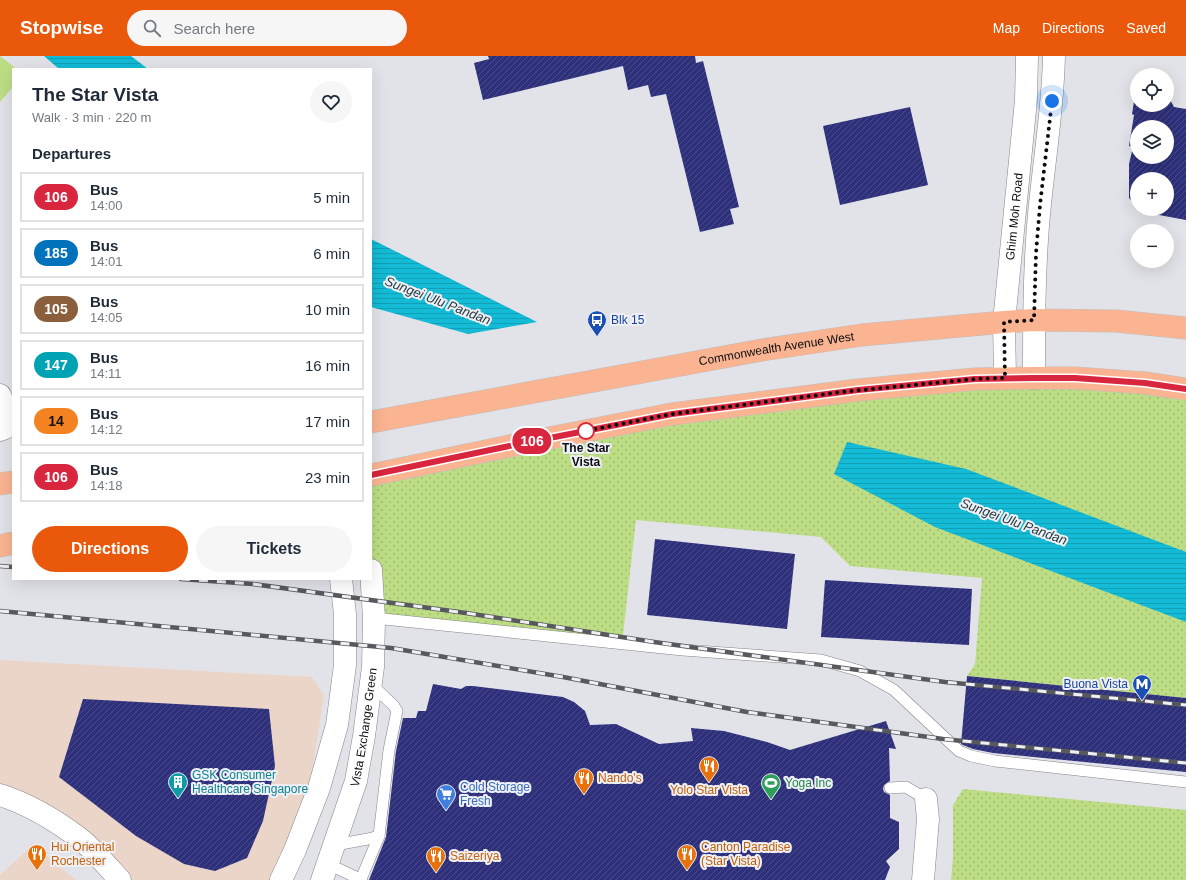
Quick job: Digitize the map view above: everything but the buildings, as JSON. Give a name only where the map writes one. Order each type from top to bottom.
[{"type":"main road","name":"Commonwealth Avenue West","points":[[372,422],[762,350],[862,335],[1034,320],[1116,321],[1186,328]]},
{"type":"main road","points":[[372,475],[672,414],[858,390],[975,379],[1005,378],[1075,378],[1145,383],[1186,389]]},
{"type":"main road","points":[[0,484],[12,482]]},
{"type":"main road","points":[[0,546],[12,543]]},
{"type":"street","name":"Ghim Moh Road","points":[[1005,378],[1004,322],[1026,100],[1027,56]]},
{"type":"street","name":"Ghim Moh Road","points":[[1034,378],[1034,320],[1037,235],[1053,86],[1054,56]]},
{"type":"street","points":[[0,395],[10,420],[5,428],[0,430]]},
{"type":"street","points":[[281,880],[295,850],[319,788],[337,725],[345,665],[345,614],[341,580]]},
{"type":"street","name":"Vista Exchange Green","points":[[328,863],[356,781],[364,736],[373,667],[374,618],[372,580]]},
{"type":"street","points":[[0,795],[14,799],[38,811],[80,838],[120,880]]},
{"type":"street","points":[[923,880],[928,819],[926,799]]},
{"type":"lane","points":[[374,618],[676,649],[821,660],[860,671],[894,690],[948,743],[959,751],[971,756],[1186,782]]},
{"type":"lane","points":[[328,863],[362,880],[378,836],[389,750],[397,711],[394,706],[371,684]]},
{"type":"lane","points":[[890,788],[906,787],[926,799]]},
{"type":"lane","points":[[328,863],[368,839],[378,836]]},
{"type":"shaded area","points":[[0,660],[312,677],[324,695],[308,798],[276,880],[133,880],[88,837],[0,790]]},
{"type":"shaded area","points":[[33,845],[76,880],[0,880],[0,875]]},
{"type":"green space","points":[[0,56],[16,68],[12,68],[12,88],[0,102]]},
{"type":"green space","points":[[975,379],[1186,389],[1186,698],[967,676],[975,664],[982,578],[850,566],[821,537],[636,520],[622,644],[374,618],[372,580],[372,475],[519,444]]},
{"type":"green space","points":[[963,789],[1186,810],[1186,880],[951,880],[953,857],[953,805]]},
{"type":"water","points":[[44,56],[131,56],[147,68],[58,68]]},
{"type":"water","name":"Sungei Ulu Pandan","points":[[372,240],[537,322],[468,334],[372,307]]},
{"type":"water","name":"Sungei Ulu Pandan","points":[[847,442],[966,469],[1186,552],[1186,622],[935,527],[834,474]]},
{"type":"railway","points":[[0,566],[12,567]]},
{"type":"railway","points":[[195,580],[253,584],[945,682],[1186,705]]},
{"type":"railway","points":[[0,611],[391,648],[563,677],[747,712],[943,739],[1186,763]]},
{"type":"bus line","name":"106","points":[[372,475],[672,414],[858,390],[975,379],[1034,378],[1075,378],[1145,383],[1186,389]]},
{"type":"place","name":"Blk 15","points":[[597,337]]},
{"type":"place","name":"The Star Vista","points":[[586,431]]},
{"type":"place","name":"Buona Vista","points":[[1142,701]]},
{"type":"place","name":"Yolo Star Vista","points":[[709,783]]},
{"type":"place","name":"Nando's","points":[[584,795]]},
{"type":"place","name":"GSK Consumer Healthcare Singapore","points":[[178,799]]},
{"type":"place","name":"Yoga Inc","points":[[771,800]]},
{"type":"place","name":"Cold Storage Fresh","points":[[446,811]]},
{"type":"place","name":"Hui Oriental Rochester","points":[[37,871]]},
{"type":"place","name":"Canton Paradise (Star Vista)","points":[[687,871]]},
{"type":"place","name":"Saizeriya","points":[[436,873]]},
{"type":"route","points":[[586,431],[580,432],[672,414],[842,392],[975,379],[1005,378],[1004,322],[1034,320],[1036,253],[1052,101]]}]
